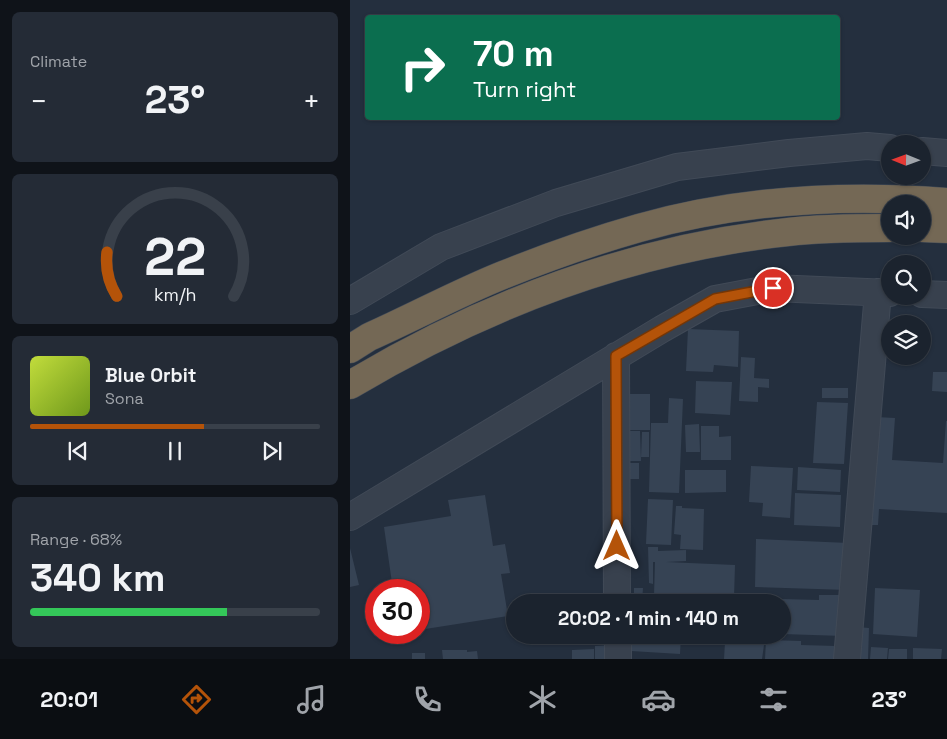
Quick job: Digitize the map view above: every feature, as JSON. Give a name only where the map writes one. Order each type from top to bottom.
[{"type":"highway","points":[[350,349],[369,338],[501,276],[574,248],[641,228],[712,212],[784,202],[852,198],[947,202]]},
{"type":"highway","points":[[350,385],[391,360],[460,325],[500,307],[595,272],[657,255],[788,232],[881,228]]},
{"type":"highway","points":[[931,228],[947,229]]},
{"type":"street","points":[[350,301],[441,247],[556,203],[677,167],[789,153],[867,146],[881,147]]},
{"type":"street","points":[[931,152],[947,153]]},
{"type":"street","points":[[350,517],[616,356],[715,299],[773,288],[881,293]]},
{"type":"street","points":[[931,294],[947,295]]},
{"type":"street","points":[[848,659],[883,305]]},
{"type":"street","points":[[616,356],[617,594]]},
{"type":"street","points":[[618,644],[618,659]]},
{"type":"building","points":[[688,329],[739,331],[738,367],[714,365],[713,372],[686,371]]},
{"type":"building","points":[[741,357],[755,358],[754,378],[769,379],[769,388],[758,387],[758,402],[739,401]]},
{"type":"building","points":[[933,372],[947,372],[947,392],[932,391]]},
{"type":"building","points":[[696,381],[732,382],[730,415],[695,413]]},
{"type":"building","points":[[822,388],[848,388],[848,398],[822,398]]},
{"type":"building","points":[[627,394],[650,394],[650,430],[627,430]]},
{"type":"building","points":[[669,398],[683,399],[679,493],[649,492],[651,423],[668,423]]},
{"type":"building","points":[[817,402],[848,403],[844,464],[813,463]]},
{"type":"building","points":[[876,417],[895,418],[892,460],[943,463],[947,421],[947,513],[879,509],[878,525],[869,525]]},
{"type":"building","points":[[699,424],[700,452],[686,452],[685,425]]},
{"type":"building","points":[[701,426],[719,426],[719,437],[731,436],[731,460],[701,460]]},
{"type":"building","points":[[626,431],[640,431],[641,461],[626,461]]},
{"type":"building","points":[[642,432],[649,432],[649,457],[641,457]]},
{"type":"building","points":[[626,463],[639,463],[639,479],[627,479]]},
{"type":"building","points":[[751,466],[793,468],[790,518],[762,516],[763,503],[749,502]]},
{"type":"building","points":[[798,467],[841,470],[840,492],[797,490]]},
{"type":"building","points":[[685,470],[726,470],[726,492],[685,493]]},
{"type":"building","points":[[795,493],[841,495],[840,527],[794,525]]},
{"type":"building","points":[[485,495],[493,546],[505,544],[510,573],[501,574],[506,616],[430,628],[430,579],[391,579],[384,527],[451,516],[448,500]]},
{"type":"building","points":[[648,499],[673,500],[671,545],[646,544]]},
{"type":"building","points":[[676,506],[704,509],[703,550],[680,549],[681,535],[674,534]]},
{"type":"building","points":[[756,539],[849,543],[848,590],[755,587]]},
{"type":"building","points":[[648,547],[658,547],[658,551],[686,550],[686,561],[666,562],[735,565],[734,594],[654,594],[655,562],[653,562],[653,584],[649,583]]},
{"type":"building","points":[[350,548],[359,585],[350,587]]},
{"type":"building","points":[[634,588],[643,588],[643,594],[634,594]]},
{"type":"building","points":[[875,588],[920,590],[917,637],[873,634]]},
{"type":"building","points":[[819,595],[844,595],[843,636],[791,634],[791,599],[819,600]]},
{"type":"building","points":[[857,627],[869,628],[868,659],[856,659]]},
{"type":"building","points":[[791,641],[801,641],[801,645],[836,646],[835,659],[765,659],[766,644],[791,644]]},
{"type":"building","points":[[631,644],[681,644],[680,654],[631,651]]},
{"type":"building","points":[[725,644],[764,645],[762,659],[724,659]]},
{"type":"building","points":[[615,645],[615,659],[595,659],[595,646]]},
{"type":"building","points":[[871,647],[888,648],[887,659],[870,659]]},
{"type":"building","points":[[913,648],[942,649],[941,659],[913,659]]},
{"type":"building","points":[[594,649],[594,659],[572,659],[572,650]]},
{"type":"building","points":[[889,649],[907,649],[907,659],[888,659]]},
{"type":"building","points":[[442,650],[477,651],[478,659],[443,659]]},
{"type":"building","points":[[412,653],[425,653],[425,659],[412,659]]},
{"type":"route","points":[[617,546],[616,356],[715,299],[773,288]]}]
